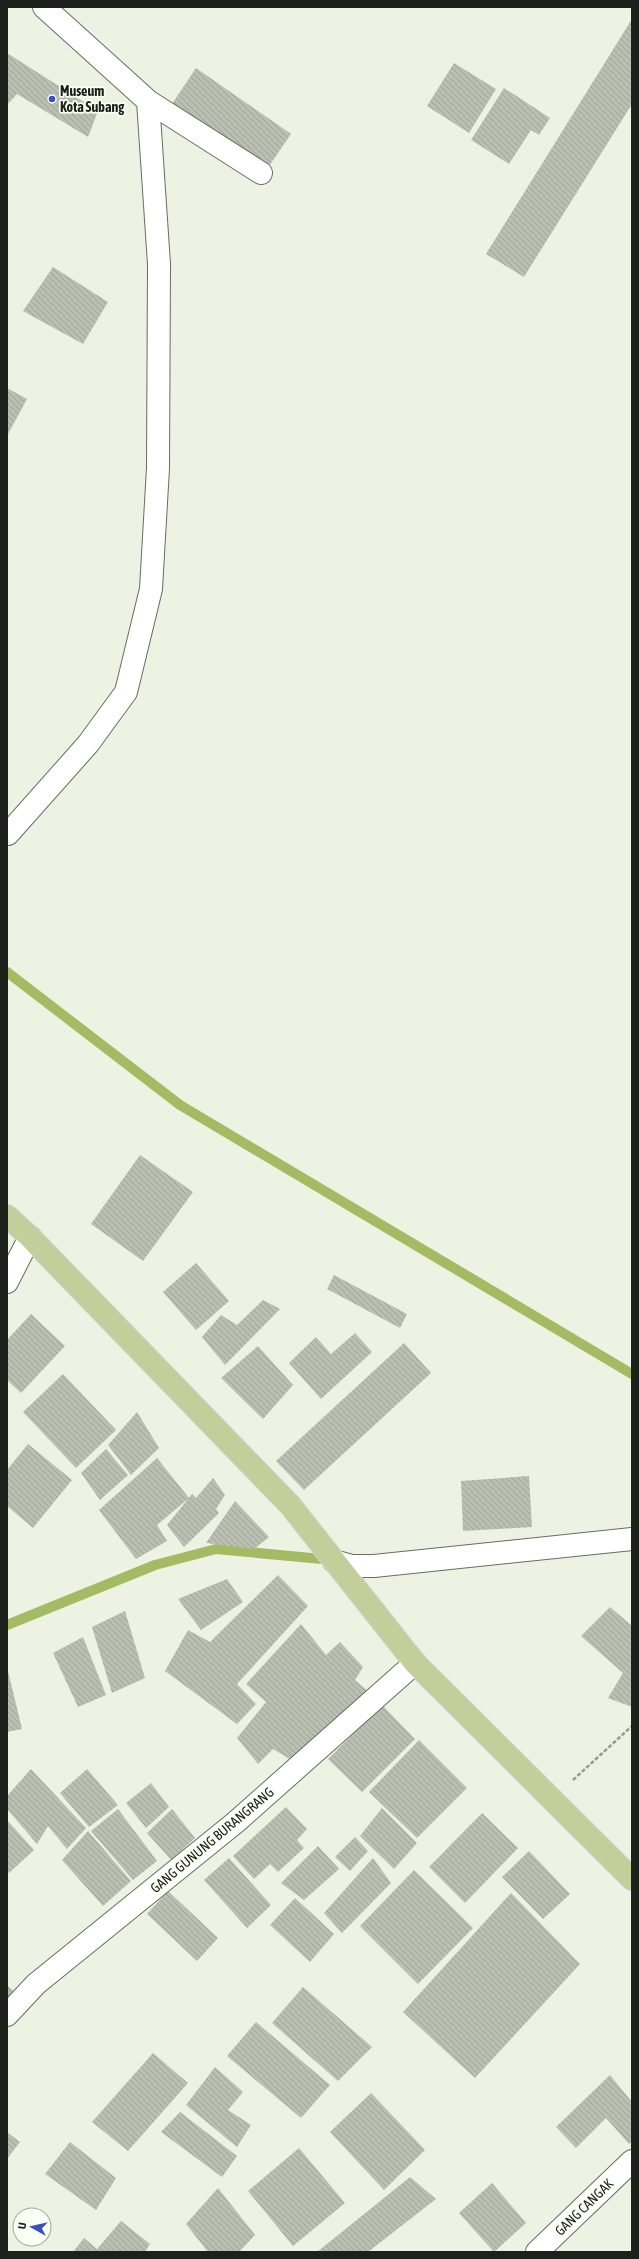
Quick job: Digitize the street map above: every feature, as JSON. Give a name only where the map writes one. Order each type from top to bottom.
[{"type":"main road","points":[[7,1216],[30,1237],[290,1505],[415,1663],[632,1879]]},
{"type":"street","points":[[44,7],[148,101],[261,173]]},
{"type":"street","points":[[8,834],[88,744],[126,692],[151,589],[158,468],[159,264],[148,101]]},
{"type":"street","points":[[7,1282],[30,1237]]},
{"type":"street","points":[[334,1561],[352,1566],[374,1566],[632,1539]]},
{"type":"street","name":"GANG GUNUNG BURANGRANG","points":[[7,2015],[36,1984],[236,1822],[415,1663]]},
{"type":"street","name":"GANG CANGAK","points":[[537,2252],[632,2161]]},
{"type":"path","points":[[552,1799],[632,1726]]},
{"type":"building","points":[[632,19],[632,104],[524,277],[486,254]]},
{"type":"building","name":"Museum Kota Subang","points":[[7,53],[98,111],[88,137],[17,94],[7,105]]},
{"type":"building","points":[[454,63],[496,89],[469,133],[427,106]]},
{"type":"building","points":[[196,68],[291,134],[267,169],[172,104]]},
{"type":"building","points":[[504,88],[550,118],[539,135],[531,130],[509,164],[471,140]]},
{"type":"building","points":[[53,267],[108,302],[83,344],[23,311]]},
{"type":"building","points":[[7,388],[27,399],[7,436]]},
{"type":"building","points":[[140,1155],[193,1192],[143,1261],[91,1224]]},
{"type":"building","points":[[196,1263],[229,1301],[196,1330],[163,1292]]},
{"type":"building","points":[[334,1275],[407,1314],[400,1328],[327,1289]]},
{"type":"building","points":[[263,1300],[280,1309],[225,1365],[202,1337],[221,1315],[237,1325]]},
{"type":"building","points":[[31,1314],[65,1346],[21,1393],[7,1380],[7,1340]]},
{"type":"building","points":[[355,1333],[372,1352],[321,1399],[289,1363],[316,1337],[331,1354]]},
{"type":"building","points":[[404,1343],[431,1373],[304,1490],[276,1461]]},
{"type":"building","points":[[258,1346],[293,1385],[263,1419],[221,1378]]},
{"type":"building","points":[[63,1374],[116,1430],[76,1468],[23,1412]]},
{"type":"building","points":[[137,1412],[159,1448],[131,1475],[108,1445]]},
{"type":"building","points":[[28,1444],[72,1480],[33,1528],[7,1506],[7,1470]]},
{"type":"building","points":[[106,1449],[128,1475],[100,1500],[81,1473]]},
{"type":"building","points":[[157,1458],[189,1498],[157,1525],[167,1541],[136,1559],[99,1510]]},
{"type":"building","points":[[529,1476],[532,1527],[463,1531],[461,1481]]},
{"type":"building","points":[[213,1478],[225,1495],[216,1509],[219,1513],[184,1547],[167,1525],[192,1494],[196,1498]]},
{"type":"building","points":[[235,1501],[269,1537],[254,1549],[206,1543]]},
{"type":"building","points":[[278,1575],[308,1606],[237,1684],[256,1704],[237,1724],[165,1671],[188,1630],[210,1642]]},
{"type":"building","points":[[227,1579],[243,1602],[201,1630],[178,1599]]},
{"type":"building","points":[[610,1607],[632,1626],[632,1707],[608,1698],[623,1673],[581,1636]]},
{"type":"building","points":[[125,1611],[145,1678],[112,1693],[92,1627]]},
{"type":"building","points":[[301,1624],[326,1655],[340,1642],[363,1667],[355,1680],[370,1693],[293,1761],[273,1749],[258,1764],[237,1738],[266,1702],[246,1684]]},
{"type":"building","points":[[83,1637],[106,1695],[78,1707],[53,1653]]},
{"type":"building","points":[[7,1667],[22,1729],[7,1732]]},
{"type":"building","points":[[382,1705],[415,1739],[362,1792],[328,1759]]},
{"type":"building","points":[[419,1740],[467,1788],[417,1838],[369,1792]]},
{"type":"building","points":[[31,1769],[86,1828],[67,1849],[48,1826],[37,1844],[7,1809],[7,1796]]},
{"type":"building","points":[[87,1769],[118,1805],[89,1827],[60,1793]]},
{"type":"building","points":[[151,1783],[169,1807],[146,1828],[126,1803]]},
{"type":"building","points":[[286,1807],[307,1829],[297,1840],[304,1848],[278,1872],[270,1864],[254,1879],[233,1856]]},
{"type":"building","points":[[382,1808],[417,1843],[394,1869],[360,1836]]},
{"type":"building","points":[[118,1809],[157,1861],[133,1880],[91,1831]]},
{"type":"building","points":[[172,1809],[195,1838],[171,1860],[147,1833]]},
{"type":"building","points":[[482,1813],[518,1848],[465,1903],[429,1867]]},
{"type":"building","points":[[7,1820],[34,1850],[9,1873],[7,1871]]},
{"type":"building","points":[[88,1831],[131,1881],[103,1906],[62,1860]]},
{"type":"building","points":[[355,1837],[368,1851],[350,1871],[335,1857]]},
{"type":"building","points":[[318,1846],[339,1869],[304,1900],[281,1883]]},
{"type":"building","points":[[529,1851],[570,1894],[543,1919],[502,1877]]},
{"type":"building","points":[[229,1858],[271,1905],[247,1928],[204,1880]]},
{"type":"building","points":[[373,1858],[391,1883],[342,1933],[324,1913]]},
{"type":"building","points":[[414,1870],[473,1928],[418,1984],[360,1926]]},
{"type":"building","points":[[168,1891],[218,1938],[197,1961],[147,1914]]},
{"type":"building","points":[[511,1893],[580,1964],[475,2078],[403,2012]]},
{"type":"building","points":[[295,1898],[334,1934],[310,1962],[270,1925]]},
{"type":"building","points":[[7,1985],[14,1992],[7,1999]]},
{"type":"building","points":[[303,1987],[372,2047],[338,2081],[272,2023]]},
{"type":"building","points":[[256,2022],[330,2085],[301,2118],[227,2056]]},
{"type":"building","points":[[153,2053],[188,2083],[128,2151],[92,2122]]},
{"type":"building","points":[[215,2067],[243,2092],[228,2110],[251,2125],[237,2147],[186,2105]]},
{"type":"building","points":[[610,2075],[632,2102],[632,2141],[629,2144],[606,2118],[576,2148],[556,2127]]},
{"type":"building","points":[[371,2093],[425,2150],[384,2190],[330,2132]]},
{"type":"building","points":[[180,2112],[237,2156],[222,2177],[161,2132]]},
{"type":"building","points":[[7,2132],[20,2142],[7,2159]]},
{"type":"building","points":[[70,2142],[116,2178],[96,2210],[45,2174]]},
{"type":"building","points":[[299,2148],[345,2203],[293,2246],[248,2191]]},
{"type":"building","points":[[410,2177],[436,2199],[368,2252],[317,2252]]},
{"type":"building","points":[[492,2183],[526,2223],[494,2252],[459,2213]]},
{"type":"building","points":[[218,2188],[255,2235],[239,2252],[208,2252],[186,2224]]},
{"type":"building","points":[[121,2221],[150,2244],[145,2252],[73,2252],[84,2238],[97,2249]]},
{"type":"waterway","points":[[7,972],[180,1105],[632,1374]]},
{"type":"waterway","points":[[7,1625],[155,1565],[216,1549],[332,1560]]},
{"type":"place","name":"Museum Kota Subang","points":[[52,99]]}]
